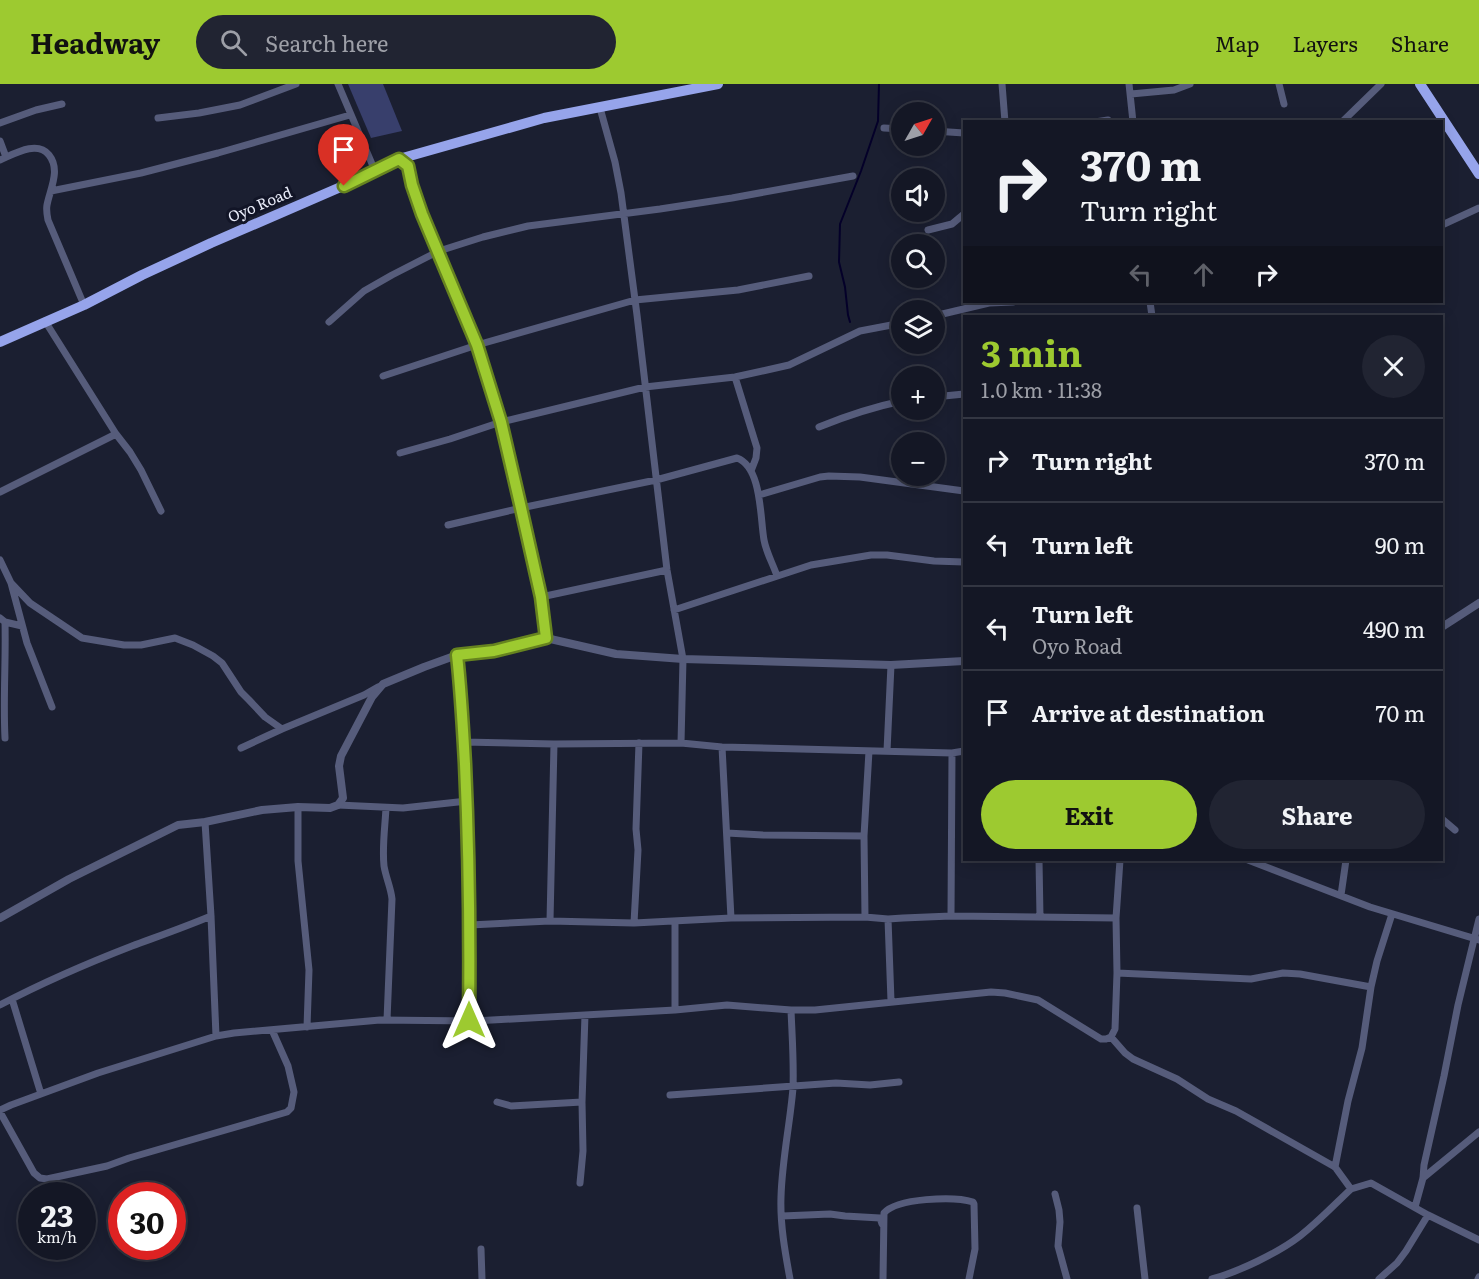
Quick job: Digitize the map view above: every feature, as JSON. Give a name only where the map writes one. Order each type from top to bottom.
[{"type":"highway","name":"Oyo Road","points":[[0,342],[84,305],[211,243],[344,186],[399,159],[544,118],[718,84]]},
{"type":"highway","points":[[1420,84],[1479,174]]},
{"type":"street","points":[[158,118],[191,115],[240,105],[296,84]]},
{"type":"street","points":[[338,84],[375,171]]},
{"type":"street","points":[[1002,84],[1005,120]]},
{"type":"street","points":[[1129,84],[1133,120]]},
{"type":"street","points":[[1131,94],[1174,90],[1190,84]]},
{"type":"street","points":[[1279,84],[1284,104]]},
{"type":"street","points":[[1344,120],[1381,84]]},
{"type":"street","points":[[0,123],[36,110],[62,104]]},
{"type":"street","points":[[600,108],[621,193],[667,570],[683,659],[681,743]]},
{"type":"street","points":[[51,191],[141,173],[350,115]]},
{"type":"street","points":[[884,128],[891,128]]},
{"type":"street","points":[[945,132],[963,133]]},
{"type":"street","points":[[0,141],[3,159],[33,147],[44,150],[52,159],[55,166],[46,211],[84,305]]},
{"type":"street","points":[[399,159],[408,166],[422,214],[477,345],[501,422],[541,597],[546,638]]},
{"type":"street","points":[[329,322],[364,291],[439,251],[483,237],[528,226],[732,198],[853,176]]},
{"type":"street","points":[[1443,225],[1479,208]]},
{"type":"street","points":[[928,230],[952,224],[963,215]]},
{"type":"street","points":[[383,376],[477,345],[635,300],[738,291],[809,276]]},
{"type":"street","points":[[945,313],[989,303]]},
{"type":"street","points":[[45,321],[141,470],[161,512]]},
{"type":"street","points":[[400,453],[501,422],[645,387],[735,376],[789,365],[860,331],[891,325]]},
{"type":"street","points":[[735,376],[757,448],[751,471]]},
{"type":"street","points":[[945,396],[963,394]]},
{"type":"street","points":[[819,427],[850,414],[891,403]]},
{"type":"street","points":[[0,492],[116,434]]},
{"type":"street","points":[[448,525],[656,480],[737,458],[744,461],[751,471],[759,495],[764,542],[777,576]]},
{"type":"street","points":[[759,495],[829,476],[861,477],[963,490]]},
{"type":"street","points":[[674,610],[811,564],[871,555],[963,562]]},
{"type":"street","points":[[0,560],[11,583],[27,643],[52,707]]},
{"type":"street","points":[[541,597],[667,570]]},
{"type":"street","points":[[11,583],[30,603],[82,638],[124,645],[141,645],[175,638],[193,645],[222,663],[241,692],[265,717],[282,729]]},
{"type":"street","points":[[1443,626],[1479,603]]},
{"type":"street","points":[[5,738],[3,709],[6,656],[3,620],[22,626]]},
{"type":"street","points":[[241,748],[364,695],[383,684],[457,655],[494,651],[546,638],[616,654],[683,659],[891,665],[963,661]]},
{"type":"street","points":[[457,655],[467,801],[470,926],[469,1020]]},
{"type":"street","points":[[887,751],[891,665]]},
{"type":"street","points":[[338,805],[343,798],[339,766],[341,756],[372,697],[383,684]]},
{"type":"street","points":[[464,742],[681,743],[722,747],[952,753],[963,751]]},
{"type":"street","points":[[634,923],[635,871],[638,850],[636,818],[639,743]]},
{"type":"street","points":[[550,921],[554,744]]},
{"type":"street","points":[[722,747],[731,918]]},
{"type":"street","points":[[865,917],[864,836],[869,751]]},
{"type":"street","points":[[951,916],[952,753]]},
{"type":"street","points":[[0,918],[69,879],[178,825],[262,810],[298,807],[330,808],[338,805],[403,808],[467,801]]},
{"type":"street","points":[[298,807],[298,861],[309,970],[307,1027]]},
{"type":"street","points":[[386,808],[384,862],[392,899],[387,1020]]},
{"type":"street","points":[[1443,820],[1455,830]]},
{"type":"street","points":[[205,822],[216,1036]]},
{"type":"street","points":[[727,833],[864,836]]},
{"type":"street","points":[[1039,861],[1040,917]]},
{"type":"street","points":[[272,1030],[288,1066],[294,1092],[291,1108],[287,1112],[107,1166],[47,1179],[40,1178],[34,1173],[0,1111],[98,1073],[216,1036],[272,1030],[387,1020],[469,1020],[585,1015],[727,1005],[791,1010],[840,1008],[964,994],[1005,993],[1038,1000],[1101,1039],[1106,1039],[1111,1037],[1115,1029],[1116,918],[1120,861]]},
{"type":"street","points":[[1341,895],[1346,861]]},
{"type":"street","points":[[1264,862],[1392,914],[1476,939]]},
{"type":"street","points":[[1335,1167],[1348,1101],[1362,1048],[1371,987],[1392,914]]},
{"type":"street","points":[[0,1005],[133,946],[211,916]]},
{"type":"street","points":[[470,926],[550,921],[634,923],[731,918],[865,917],[888,919],[951,916],[1116,918]]},
{"type":"street","points":[[888,919],[891,1001]]},
{"type":"street","points":[[1415,1207],[1479,919]]},
{"type":"street","points":[[675,921],[675,1010]]},
{"type":"street","points":[[1117,973],[1251,979],[1283,972],[1371,987]]},
{"type":"street","points":[[12,999],[41,1094]]},
{"type":"street","points":[[790,1279],[785,1253],[781,1200],[793,1086],[791,1010]]},
{"type":"street","points":[[580,1183],[583,1151],[585,1015]]},
{"type":"street","points":[[1111,1037],[1133,1059],[1177,1079],[1208,1099],[1236,1111],[1335,1167],[1351,1189]]},
{"type":"street","points":[[670,1095],[836,1083],[870,1085],[899,1082]]},
{"type":"street","points":[[497,1102],[511,1106],[582,1102]]},
{"type":"street","points":[[1423,1178],[1479,1132]]},
{"type":"street","points":[[1212,1279],[1229,1277],[1281,1249],[1299,1237],[1351,1189],[1371,1183],[1479,1240]]},
{"type":"street","points":[[1055,1194],[1060,1222],[1058,1246],[1067,1279]]},
{"type":"street","points":[[883,1279],[884,1213],[895,1205],[947,1198],[973,1202],[975,1206],[975,1249],[969,1279]]},
{"type":"street","points":[[1137,1208],[1145,1279]]},
{"type":"street","points":[[782,1216],[830,1214],[880,1218],[883,1226]]},
{"type":"street","points":[[1379,1279],[1401,1257],[1428,1215]]},
{"type":"street","points":[[481,1249],[482,1279]]},
{"type":"shaded area","points":[[348,84],[383,84],[402,131],[371,138]]},
{"type":"waterway","points":[[850,322],[839,262],[840,224],[878,121],[879,84]]},
{"type":"route","points":[[344,186],[399,159],[408,166],[422,214],[477,345],[501,422],[541,597],[546,638],[494,651],[457,655],[467,801],[470,926],[469,1020]]}]
